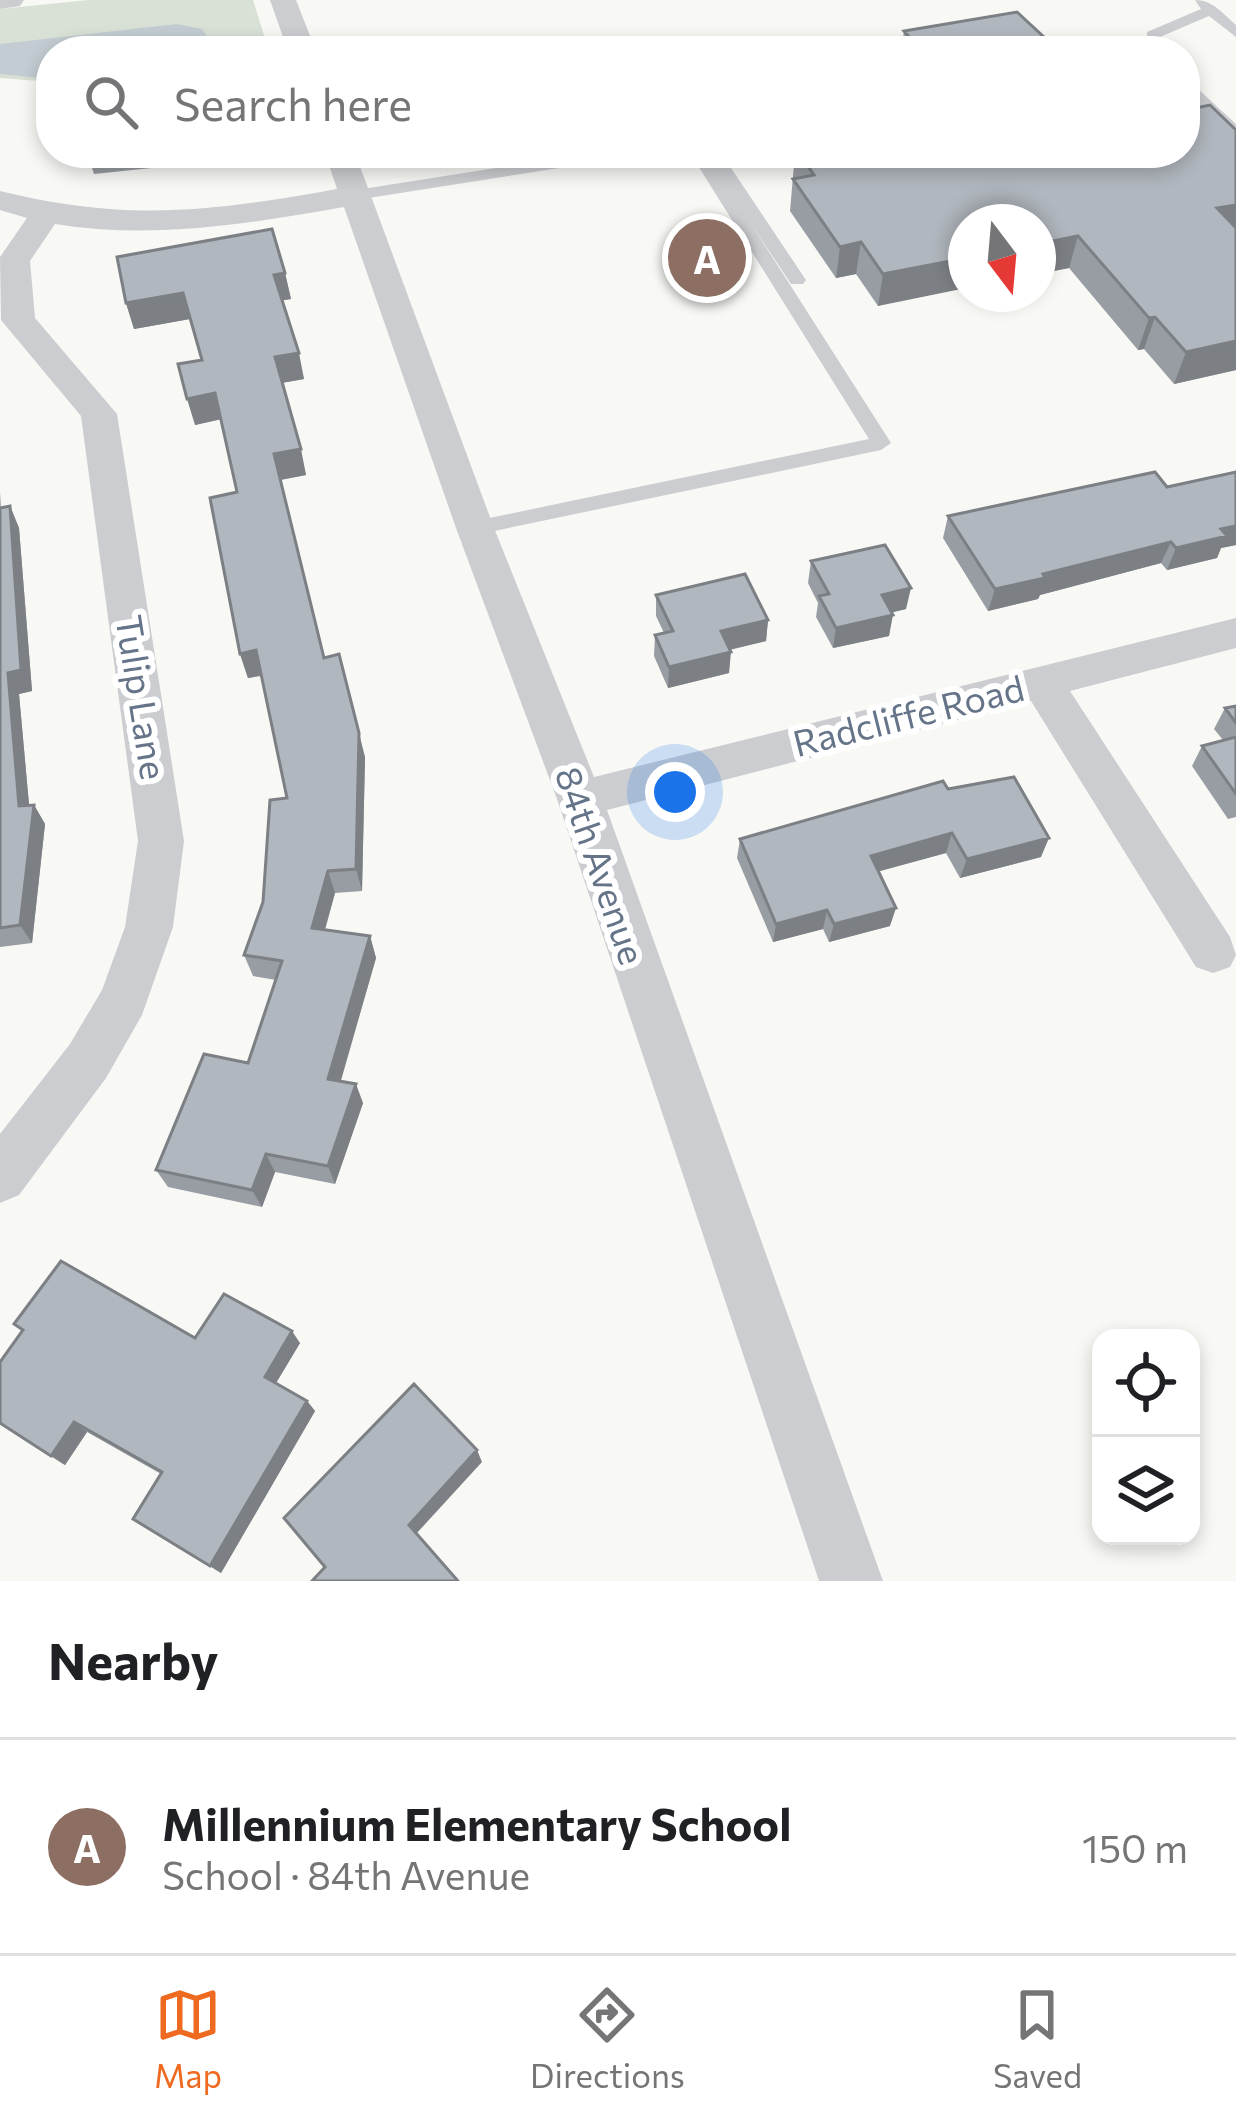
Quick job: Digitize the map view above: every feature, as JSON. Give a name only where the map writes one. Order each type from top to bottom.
[{"type":"street","points":[[0,1],[11,0]]},
{"type":"street","points":[[284,0],[297,36]]},
{"type":"street","points":[[0,200],[46,214],[123,224],[179,223],[348,174]]},
{"type":"street","name":"84th Avenue","points":[[348,174],[580,799],[851,1581]]},
{"type":"street","name":"Tulip Lane","points":[[0,1177],[88,1061],[124,999],[149,928],[161,841],[99,415],[18,320],[14,260],[46,214]]},
{"type":"street","name":"Radcliffe Road","points":[[580,799],[1236,633]]},
{"type":"street","points":[[1040,680],[1213,952]]},
{"type":"lane","points":[[1152,36],[1205,5],[1236,33]]},
{"type":"lane","points":[[1200,97],[1236,133]]},
{"type":"lane","points":[[348,174],[426,168]]},
{"type":"lane","points":[[707,168],[880,443]]},
{"type":"lane","points":[[723,168],[883,419],[880,443]]},
{"type":"lane","points":[[476,528],[880,443]]},
{"type":"shaded area","points":[[88,0],[253,0],[264,36],[36,36],[36,81],[0,78],[0,9]]},
{"type":"shaded area","points":[[177,24],[202,29],[207,36],[71,36]]},
{"type":"shaded area","points":[[36,40],[36,78],[0,74],[0,44]]},
{"type":"building","points":[[1017,12],[1043,36],[908,36],[904,31]]},
{"type":"building","points":[[1210,105],[1236,130],[1236,205],[1217,208],[1236,228],[1236,341],[1186,352],[1155,317],[1149,318],[1078,236],[1056,240],[1056,204],[948,204],[948,261],[883,274],[861,242],[840,247],[793,179],[814,175],[809,168],[1200,168],[1200,107]]},
{"type":"building","points":[[272,229],[285,273],[274,275],[299,353],[275,357],[301,449],[274,454],[324,658],[339,654],[359,733],[356,869],[328,871],[312,928],[370,936],[328,1079],[356,1084],[328,1166],[266,1154],[252,1190],[156,1170],[204,1054],[248,1063],[282,961],[244,955],[263,902],[270,800],[287,798],[256,650],[240,654],[210,498],[237,492],[215,393],[187,399],[178,364],[202,360],[183,293],[126,303],[117,257]]},
{"type":"building","points":[[1155,472],[1167,487],[1236,472],[1236,526],[1221,529],[1227,536],[1176,548],[1171,542],[995,589],[948,516]]},
{"type":"building","points":[[10,506],[21,670],[8,673],[19,806],[34,805],[20,925],[0,928],[0,508]]},
{"type":"building","points":[[885,545],[911,588],[882,595],[893,615],[836,628],[819,596],[829,594],[811,561]]},
{"type":"building","points":[[745,574],[768,620],[721,631],[731,652],[669,667],[655,635],[673,631],[656,595]]},
{"type":"building","points":[[1236,706],[1236,723],[1225,708]]},
{"type":"building","points":[[1236,737],[1236,794],[1202,746]]},
{"type":"building","points":[[1014,777],[1049,838],[967,859],[952,833],[871,856],[896,908],[834,924],[827,910],[776,924],[740,839],[943,781],[948,789]]},
{"type":"building","points":[[61,1261],[195,1338],[224,1294],[292,1331],[265,1377],[307,1401],[210,1566],[133,1519],[162,1472],[74,1422],[51,1456],[0,1423],[0,1362],[23,1330],[14,1324]]},
{"type":"building","points":[[414,1384],[477,1450],[409,1525],[458,1581],[312,1581],[325,1567],[284,1518]]},
{"type":"place","name":"Millennium Elementary School","points":[[707,258]]}]
